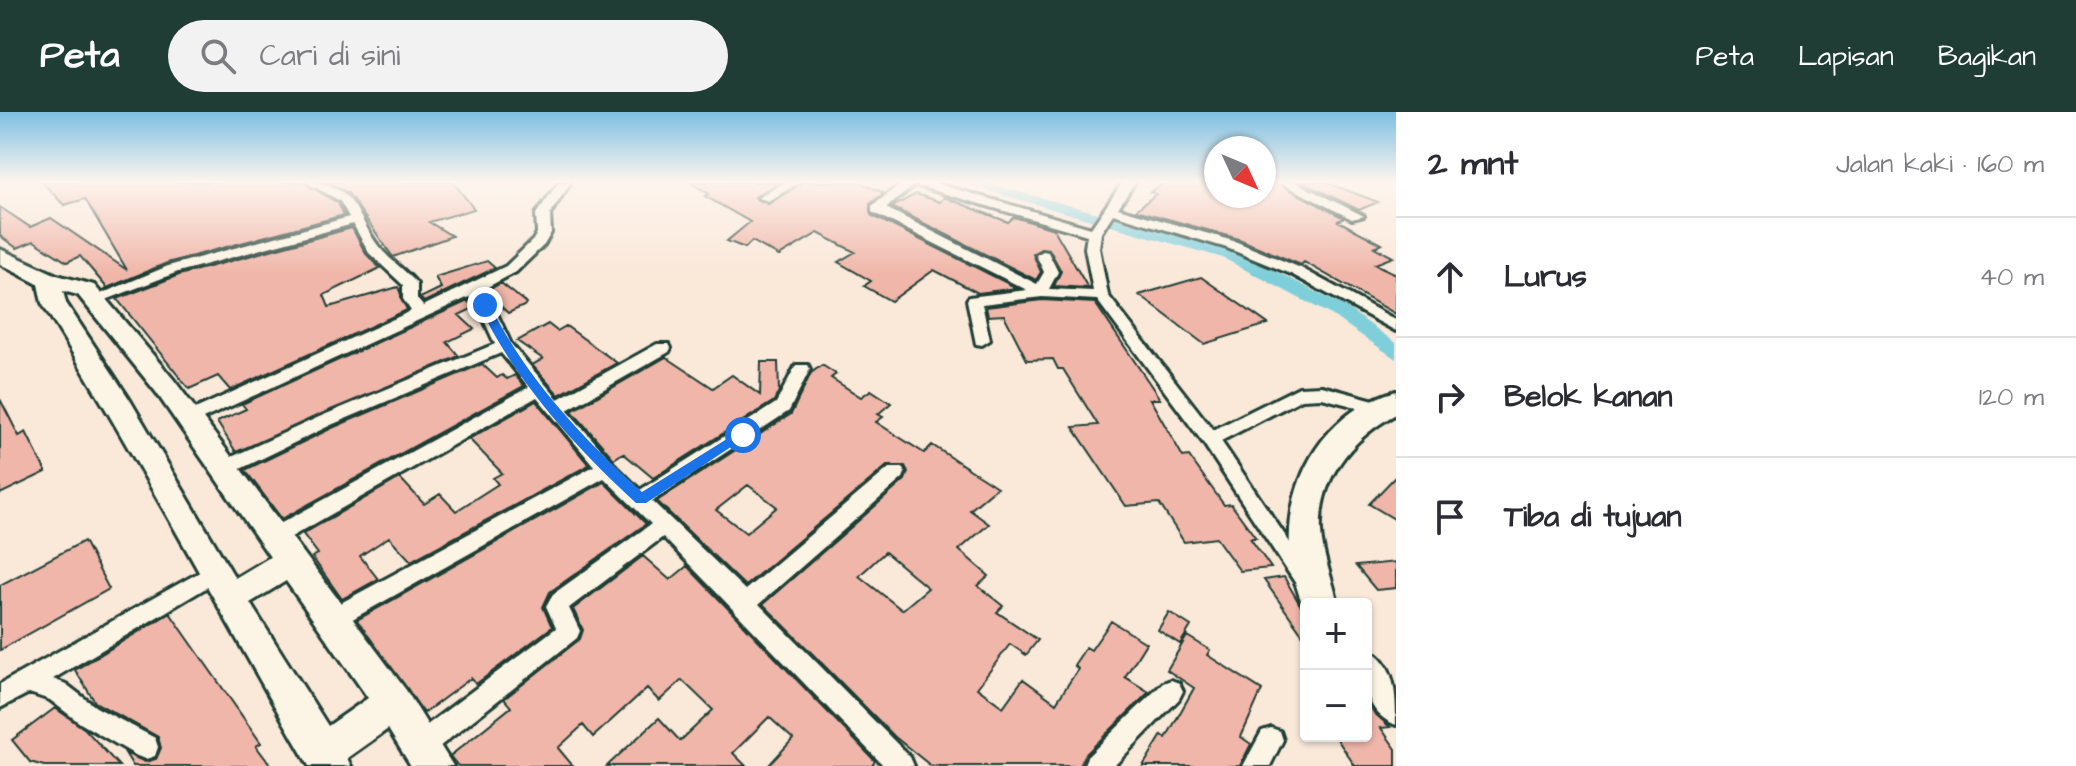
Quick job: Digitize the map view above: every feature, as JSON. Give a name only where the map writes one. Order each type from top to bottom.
[{"type":"highway","points":[[1318,598],[1304,532],[1310,490],[1334,446],[1357,422],[1390,404]]},
{"type":"highway","points":[[1369,670],[1396,706]]},
{"type":"main road","points":[[0,256],[49,280],[86,290],[165,386],[393,703],[427,756]]},
{"type":"main road","points":[[49,280],[54,303],[120,407],[327,759],[393,703]]},
{"type":"main road","points":[[120,407],[165,386]]},
{"type":"main road","points":[[222,585],[281,550]]},
{"type":"street","points":[[353,213],[374,250],[410,284],[410,299],[421,314]]},
{"type":"street","points":[[188,419],[421,314],[511,269],[539,242],[544,233],[544,213]]},
{"type":"street","points":[[884,213],[1042,292]]},
{"type":"street","points":[[1061,213],[1232,245],[1283,266],[1396,326]]},
{"type":"street","points":[[1107,213],[1092,248],[1101,296],[1210,439],[1316,598]]},
{"type":"street","points":[[1350,213],[1357,216]]},
{"type":"street","points":[[93,300],[173,269],[357,219]]},
{"type":"street","points":[[1042,292],[1051,272],[1043,255]]},
{"type":"street","points":[[471,290],[485,305],[504,346],[606,468],[744,603],[898,765]]},
{"type":"street","points":[[982,340],[972,303],[976,298],[1042,292],[1101,296]]},
{"type":"street","points":[[223,469],[504,346]]},
{"type":"street","points":[[555,409],[663,348]]},
{"type":"street","points":[[641,499],[783,407],[802,369]]},
{"type":"street","points":[[281,550],[538,389]]},
{"type":"street","points":[[1210,439],[1299,393],[1322,392],[1390,404]]},
{"type":"street","points":[[332,619],[606,468]]},
{"type":"street","points":[[744,603],[896,473]]},
{"type":"street","points":[[427,756],[569,631],[557,606],[561,601],[666,524]]},
{"type":"street","points":[[0,697],[222,585]]},
{"type":"street","points":[[30,682],[58,692],[88,715],[146,747]]},
{"type":"street","points":[[1096,766],[1171,691]]},
{"type":"street","points":[[1256,766],[1271,740]]},
{"type":"building","points":[[0,213],[8,213],[30,227],[51,218],[127,270],[93,213],[343,213],[344,215],[167,263],[107,288],[80,256],[67,262],[34,241],[17,248],[0,236]]},
{"type":"building","points":[[362,213],[462,213],[429,222],[452,236],[393,257]]},
{"type":"building","points":[[734,213],[871,213],[1017,288],[978,293],[934,270],[891,301],[864,286],[871,281],[838,262],[855,252],[818,233],[779,256],[752,241],[745,248],[727,241],[750,222]]},
{"type":"building","points":[[903,213],[984,213],[1008,222],[1014,217],[1054,229],[1088,288],[1054,286],[1061,271],[1049,249],[1042,248],[1033,254],[1041,272],[1036,280]]},
{"type":"building","points":[[1145,213],[1334,213],[1344,218],[1338,221],[1382,244],[1374,247],[1393,257],[1375,264],[1396,274],[1396,314],[1304,262],[1301,265],[1239,239]]},
{"type":"building","points":[[352,228],[366,254],[380,268],[324,295],[329,307],[398,287],[407,310],[230,390],[218,376],[189,389],[117,299],[179,275]]},
{"type":"building","points":[[487,261],[495,268],[424,302],[420,298],[441,288],[435,277]]},
{"type":"building","points":[[1201,277],[1268,324],[1204,344],[1139,295]]},
{"type":"building","points":[[501,283],[526,303],[524,306],[508,313],[485,292]]},
{"type":"building","points":[[1042,300],[1095,303],[1160,399],[1150,399],[1183,457],[1189,456],[1224,505],[1231,504],[1256,538],[1250,538],[1271,568],[1240,571],[1216,538],[1184,542],[1159,503],[1126,506],[1073,427],[1098,425],[1063,369],[1058,369],[1053,359],[1027,360],[1004,315],[988,316],[986,307]]},
{"type":"building","points":[[468,301],[474,308],[459,315],[474,329],[447,342],[459,356],[236,452],[217,422],[246,409],[242,404]]},
{"type":"building","points":[[548,324],[557,331],[566,326],[617,363],[559,395],[532,365],[543,359],[517,341]]},
{"type":"building","points":[[666,357],[713,388],[732,375],[760,395],[761,362],[778,362],[779,391],[774,401],[653,478],[623,453],[614,459],[572,411]]},
{"type":"building","points":[[482,364],[497,378],[502,375],[507,379],[515,375],[524,386],[282,519],[245,470],[332,428]]},
{"type":"building","points":[[822,365],[836,374],[831,378],[861,397],[871,390],[891,403],[878,414],[883,417],[876,422],[924,453],[932,445],[997,487],[970,510],[989,524],[959,550],[989,576],[978,586],[1003,606],[997,612],[1038,640],[1026,655],[1010,644],[977,688],[1003,707],[1023,679],[1056,703],[1078,669],[1074,665],[1086,647],[1091,650],[1111,621],[1146,643],[1125,677],[1149,692],[1085,755],[1080,766],[931,766],[895,737],[763,604],[905,480],[908,472],[905,466],[887,466],[745,586],[657,501],[791,414],[811,373]],"holes":[[[748,485],[777,507],[746,533],[716,510]],[[885,552],[928,588],[902,610],[859,576]]]},
{"type":"building","points":[[0,399],[19,436],[26,432],[46,472],[0,494]]},
{"type":"building","points":[[536,401],[589,465],[411,561],[389,537],[360,556],[378,579],[342,599],[312,557],[318,554],[303,534],[400,478],[424,504],[440,494],[456,511],[498,484],[493,478],[502,473],[469,439]]},
{"type":"building","points":[[1396,476],[1396,520],[1369,504]]},
{"type":"building","points":[[604,482],[646,524],[550,592],[543,607],[552,627],[476,684],[471,678],[424,713],[357,620]]},
{"type":"building","points":[[84,541],[109,589],[0,650],[0,585]]},
{"type":"building","points":[[643,556],[670,580],[687,566],[875,761],[872,766],[768,766],[793,739],[769,717],[733,753],[746,766],[607,766],[659,718],[680,741],[713,710],[682,680],[659,701],[647,688],[593,737],[583,725],[558,748],[573,766],[458,766],[450,756],[511,707],[504,699],[580,639],[583,630],[573,609]]},
{"type":"building","points":[[1396,562],[1396,588],[1376,590],[1356,566]]},
{"type":"building","points":[[1284,577],[1300,605],[1300,631],[1264,580]]},
{"type":"building","points":[[1169,612],[1191,626],[1180,644],[1158,630]]},
{"type":"building","points":[[170,613],[261,743],[256,746],[271,766],[133,766],[125,753],[145,762],[156,759],[161,748],[158,737],[95,702],[75,670]]},
{"type":"building","points":[[1187,636],[1210,650],[1207,655],[1262,690],[1241,737],[1251,744],[1240,766],[1143,766],[1162,735],[1166,738],[1194,688],[1167,670]]},
{"type":"building","points":[[55,708],[85,729],[119,766],[44,766],[30,762],[12,740]]},
{"type":"building","points":[[1372,709],[1390,727],[1381,728],[1396,749],[1396,766],[1355,766],[1339,742],[1372,742]]},
{"type":"waterway","points":[[1077,213],[1229,254],[1340,312],[1396,353]]},
{"type":"route","points":[[485,305],[504,346],[538,389],[606,468],[641,499],[743,435]]}]
